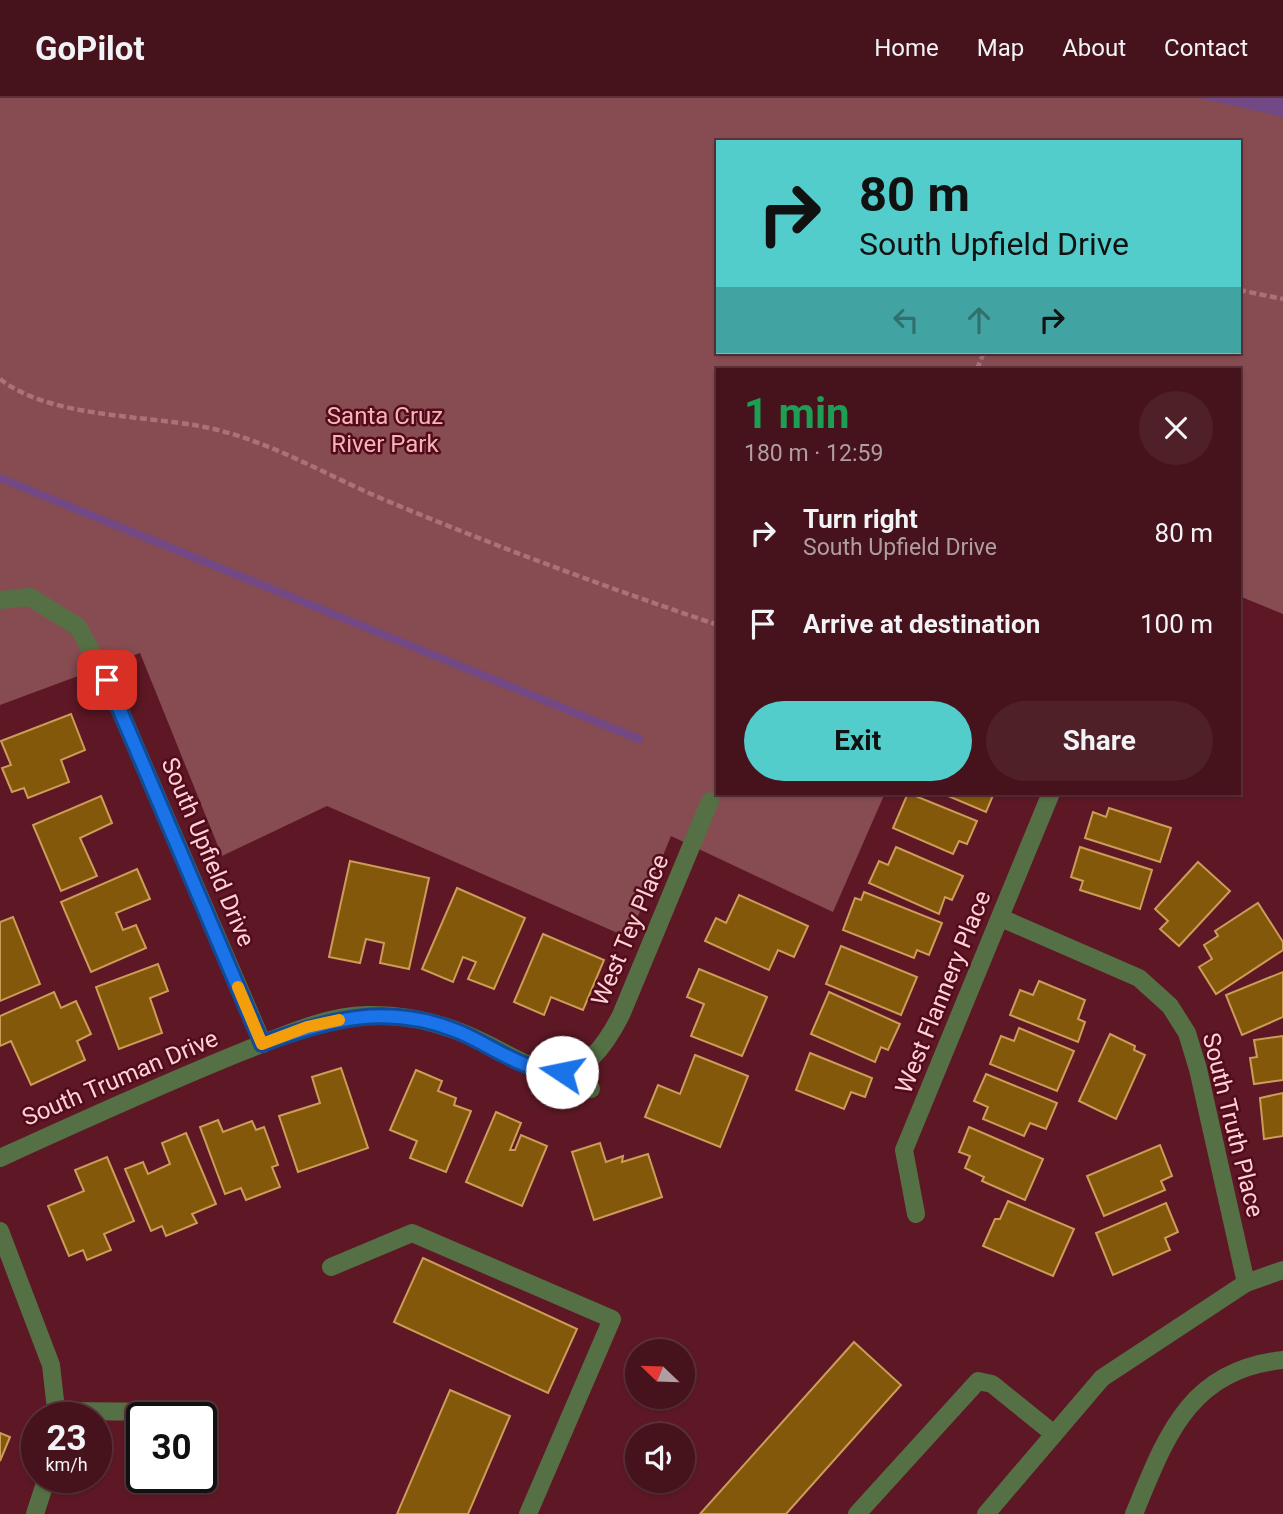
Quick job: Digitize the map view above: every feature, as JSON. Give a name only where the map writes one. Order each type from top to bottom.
[{"type":"street","name":"South Upfield Drive","points":[[0,600],[30,597],[78,627],[107,680],[262,1044]]},
{"type":"street","name":"West Flannery Place","points":[[916,1214],[904,1150],[1050,795]]},
{"type":"street","name":"West Tey Place","points":[[580,1067],[593,1060],[607,1042],[621,1015],[710,801]]},
{"type":"street","name":"South Truth Place","points":[[1001,918],[1139,978],[1170,1006],[1187,1033],[1198,1069],[1246,1283]]},
{"type":"street","name":"South Truman Drive","points":[[0,1158],[169,1081],[262,1044],[307,1027],[365,1015],[413,1019],[457,1031],[544,1072],[562,1072],[580,1067]]},
{"type":"street","points":[[580,1067],[590,1089]]},
{"type":"street","points":[[0,1231],[44,1340],[51,1365],[56,1402]]},
{"type":"street","points":[[331,1267],[412,1233],[612,1319],[528,1514]]},
{"type":"street","points":[[986,1514],[1102,1378],[1246,1283],[1283,1270]]},
{"type":"street","points":[[1134,1514],[1160,1452],[1185,1408],[1219,1380],[1261,1362],[1283,1360]]},
{"type":"street","points":[[857,1514],[978,1381],[992,1384],[1054,1434]]},
{"type":"street","points":[[34,1514],[41,1493]]},
{"type":"path","points":[[1241,290],[1283,299]]},
{"type":"path","points":[[0,379],[13,390],[87,412],[198,426],[250,438],[383,499],[553,568],[716,624]]},
{"type":"green space","name":"Santa Cruz River Park","points":[[0,98],[1283,98],[1283,614],[1241,597],[1241,368],[716,368],[716,795],[884,795],[833,912],[671,836],[629,938],[327,806],[222,856],[140,653],[0,705]]},
{"type":"shaded area","points":[[1199,98],[1283,98],[1283,117]]},
{"type":"building","points":[[71,714],[85,750],[61,760],[69,782],[28,798],[24,788],[12,792],[2,768],[11,765],[1,741]]},
{"type":"building","points":[[907,795],[977,821],[967,844],[959,841],[953,854],[893,828]]},
{"type":"building","points":[[946,795],[993,795],[986,812]]},
{"type":"building","points":[[101,796],[112,823],[80,838],[97,876],[61,891],[33,825]]},
{"type":"building","points":[[1109,808],[1171,828],[1160,862],[1085,838],[1093,812],[1106,817]]},
{"type":"building","points":[[896,847],[963,876],[952,900],[945,897],[939,914],[869,883],[879,861],[888,865]]},
{"type":"building","points":[[1080,847],[1152,870],[1140,909],[1080,890],[1083,881],[1071,877]]},
{"type":"building","points":[[350,861],[429,878],[409,969],[380,963],[384,943],[366,939],[360,963],[329,957]]},
{"type":"building","points":[[1198,862],[1230,891],[1179,946],[1160,929],[1168,921],[1155,909]]},
{"type":"building","points":[[137,869],[150,899],[116,913],[123,930],[136,925],[146,948],[91,972],[61,902]]},
{"type":"building","points":[[457,888],[525,918],[494,989],[468,979],[476,962],[463,957],[453,982],[422,969]]},
{"type":"building","points":[[864,892],[942,923],[929,955],[917,950],[914,958],[843,930],[855,898],[861,900]]},
{"type":"building","points":[[739,895],[808,926],[794,957],[778,950],[769,970],[705,941],[716,918],[726,923]]},
{"type":"building","points":[[1258,903],[1283,942],[1283,950],[1216,994],[1199,967],[1212,959],[1204,945],[1218,936],[1215,931]]},
{"type":"building","points":[[13,917],[40,984],[0,1001],[0,922]]},
{"type":"building","points":[[543,934],[604,960],[583,1010],[551,997],[544,1015],[514,1002]]},
{"type":"building","points":[[841,946],[917,977],[901,1015],[826,984]]},
{"type":"building","points":[[158,964],[168,991],[150,998],[162,1033],[119,1049],[96,987]]},
{"type":"building","points":[[699,969],[767,997],[742,1056],[691,1036],[704,1004],[687,997]]},
{"type":"building","points":[[1283,972],[1283,1017],[1242,1035],[1226,995]]},
{"type":"building","points":[[1039,981],[1085,1000],[1078,1019],[1085,1022],[1078,1042],[1010,1015],[1020,990],[1033,995]]},
{"type":"building","points":[[54,992],[61,1008],[76,1001],[91,1034],[77,1041],[85,1060],[31,1085],[11,1041],[0,1046],[0,1016]]},
{"type":"building","points":[[829,992],[900,1024],[888,1050],[881,1047],[875,1062],[811,1034]]},
{"type":"building","points":[[1019,1028],[1074,1051],[1057,1091],[990,1064],[1001,1036],[1014,1041]]},
{"type":"building","points":[[1110,1034],[1135,1046],[1134,1050],[1145,1055],[1116,1119],[1079,1101]]},
{"type":"building","points":[[1283,1036],[1283,1080],[1254,1084],[1250,1058],[1257,1057],[1254,1040]]},
{"type":"building","points":[[810,1053],[872,1078],[865,1097],[851,1092],[844,1109],[796,1090]]},
{"type":"building","points":[[695,1055],[748,1076],[720,1147],[645,1117],[658,1085],[680,1094]]},
{"type":"building","points":[[341,1068],[368,1148],[298,1172],[279,1116],[320,1103],[312,1077]]},
{"type":"building","points":[[416,1070],[442,1081],[438,1091],[456,1098],[454,1105],[471,1111],[446,1172],[410,1158],[417,1141],[390,1130]]},
{"type":"building","points":[[986,1074],[1057,1103],[1046,1129],[1030,1123],[1024,1136],[983,1119],[988,1107],[974,1101]]},
{"type":"building","points":[[1283,1093],[1283,1136],[1264,1139],[1260,1098]]},
{"type":"building","points":[[496,1112],[521,1123],[510,1150],[515,1150],[521,1135],[547,1146],[522,1206],[466,1182]]},
{"type":"building","points":[[218,1120],[223,1132],[252,1121],[256,1130],[264,1127],[278,1165],[272,1167],[280,1187],[246,1200],[241,1188],[225,1194],[200,1127]]},
{"type":"building","points":[[969,1127],[1043,1159],[1025,1200],[982,1181],[984,1177],[965,1168],[970,1156],[959,1152]]},
{"type":"building","points":[[186,1133],[216,1204],[192,1214],[197,1223],[166,1236],[162,1226],[151,1231],[125,1169],[143,1162],[148,1174],[170,1164],[162,1143]]},
{"type":"building","points":[[600,1143],[606,1162],[623,1156],[622,1162],[648,1154],[662,1197],[594,1220],[572,1152]]},
{"type":"building","points":[[1160,1145],[1172,1176],[1161,1181],[1165,1190],[1104,1216],[1087,1176]]},
{"type":"building","points":[[107,1157],[134,1221],[104,1234],[111,1250],[87,1260],[83,1250],[69,1256],[48,1206],[84,1191],[75,1170]]},
{"type":"building","points":[[1008,1201],[1074,1229],[1053,1276],[983,1246],[995,1219],[1000,1219]]},
{"type":"building","points":[[1166,1203],[1178,1232],[1165,1238],[1170,1250],[1113,1275],[1096,1233]]},
{"type":"building","points":[[423,1258],[577,1329],[548,1393],[394,1322]]},
{"type":"building","points":[[854,1342],[901,1385],[786,1514],[700,1514]]},
{"type":"building","points":[[450,1390],[510,1416],[468,1514],[397,1514]]},
{"type":"building","points":[[0,1433],[10,1437],[0,1461]]},
{"type":"waterway","points":[[0,478],[639,739]]},
{"type":"slow traffic","points":[[238,987],[262,1044],[307,1027],[339,1020]]},
{"type":"route","points":[[107,680],[262,1044],[307,1027],[365,1015],[413,1019],[457,1031],[504,1056],[544,1072],[562,1072]]}]
